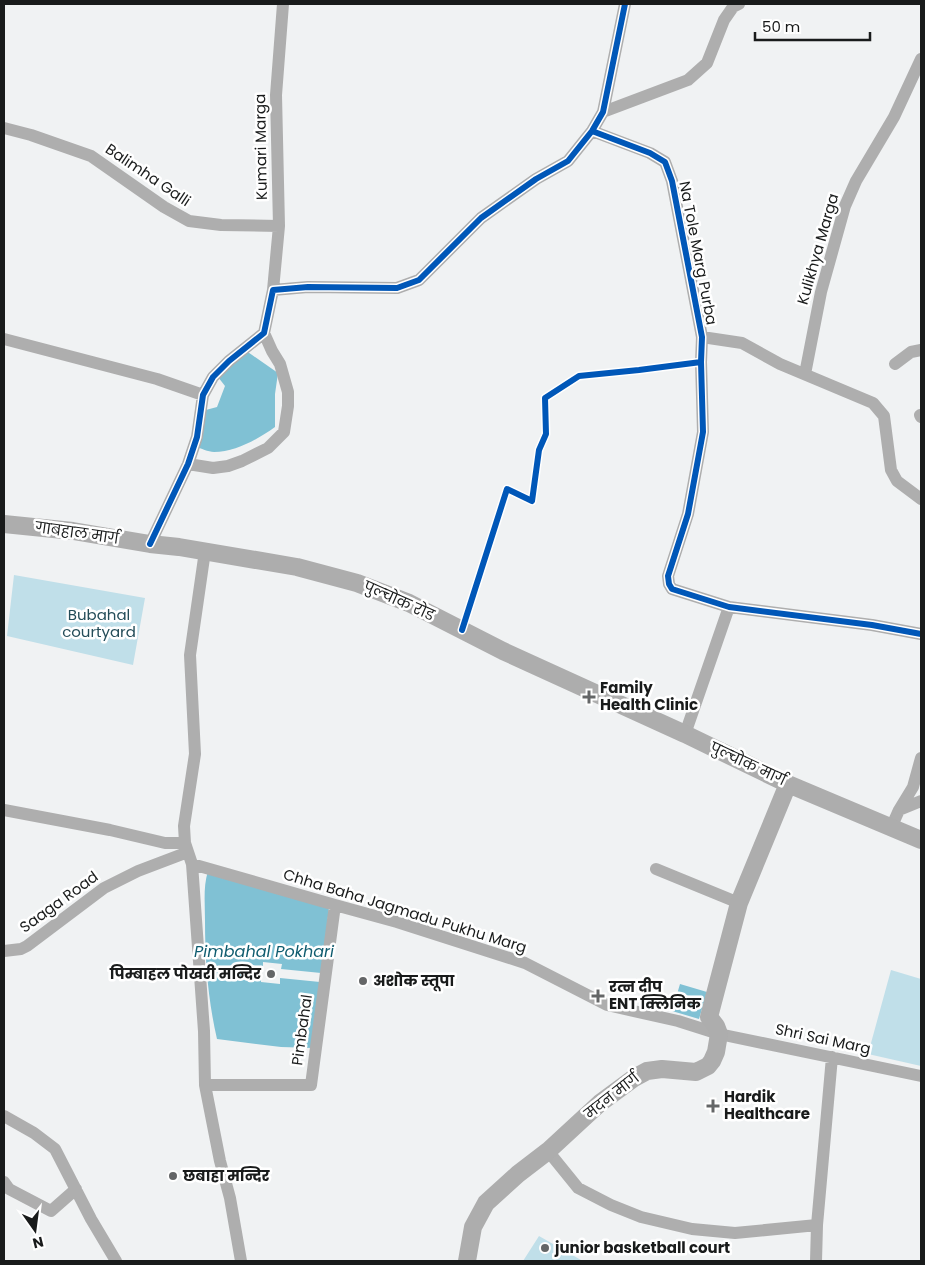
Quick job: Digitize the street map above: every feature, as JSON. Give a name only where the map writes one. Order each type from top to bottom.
[{"type":"main road","name":"गाबहाल मार्ग","points":[[4,524],[73,531],[179,547]]},
{"type":"main road","name":"पुल्चोक रोड","points":[[179,547],[297,567],[357,582],[409,604],[605,699]]},
{"type":"main road","name":"पुल्चोक मार्ग","points":[[605,699],[685,734],[788,784],[921,840]]},
{"type":"main road","points":[[719,1034],[709,1017],[739,903],[788,784]]},
{"type":"main road","name":"मदन मार्ग","points":[[467,1261],[472,1227],[486,1204],[518,1174],[548,1151],[600,1103],[641,1073],[659,1069],[696,1072],[708,1066],[716,1052],[719,1034]]},
{"type":"street","name":"Kumari Marga","points":[[264,333],[273,290],[279,226],[276,95],[283,4]]},
{"type":"street","points":[[273,290],[308,286],[398,288],[419,280],[481,218],[536,179],[568,161],[592,131],[603,112],[624,4]]},
{"type":"street","points":[[603,112],[688,80],[707,63],[724,20],[733,7],[738,4]]},
{"type":"street","name":"Kulikhya Marga","points":[[805,374],[821,292],[845,206],[856,181],[894,117],[921,60]]},
{"type":"street","name":"Balimha Galli","points":[[4,128],[31,135],[91,156],[164,207],[189,221],[221,226],[279,226]]},
{"type":"street","name":"Na Tole Marg Purba","points":[[592,131],[650,153],[665,162],[672,181],[702,337],[703,432],[688,514],[668,576],[668,584],[672,590],[729,607],[921,634]]},
{"type":"street","points":[[150,544],[188,464],[197,437],[203,395],[213,377],[228,361],[264,333],[280,364],[288,392],[284,432],[268,448],[228,466],[212,468],[188,464]]},
{"type":"street","points":[[702,337],[742,343],[780,364],[874,403],[884,416],[891,470],[896,481],[921,499]]},
{"type":"street","points":[[4,339],[157,379],[203,395]]},
{"type":"street","points":[[895,364],[911,352],[921,350]]},
{"type":"street","points":[[205,551],[190,655],[195,754],[184,826],[204,1031],[205,1085],[220,1161],[230,1198],[241,1261]]},
{"type":"street","points":[[685,734],[729,607]]},
{"type":"street","points":[[891,828],[913,787],[921,758]]},
{"type":"street","points":[[899,810],[921,801]]},
{"type":"street","name":"Chha Baha Jagmadu Pukhu Marg","points":[[4,810],[110,830],[165,843],[335,906],[398,922],[525,963],[607,1005],[678,1021],[719,1034]]},
{"type":"street","name":"Saaga Road","points":[[4,952],[27,946],[104,888],[138,871],[188,853]]},
{"type":"street","points":[[656,869],[739,903]]},
{"type":"street","name":"Pimbahal","points":[[205,1085],[311,1085],[335,906]]},
{"type":"street","name":"Shri Sai Marg","points":[[719,1034],[921,1076]]},
{"type":"street","points":[[816,1261],[832,1057]]},
{"type":"street","points":[[4,1116],[34,1133],[55,1148],[91,1218],[116,1261]]},
{"type":"street","points":[[548,1151],[578,1188],[611,1205],[641,1217],[692,1229],[735,1233],[818,1225]]},
{"type":"street","points":[[4,1182],[9,1189],[51,1211],[76,1189]]},
{"type":"green space","name":"Bubahal courtyard","points":[[14,575],[145,598],[133,665],[7,636]]},
{"type":"green space","points":[[891,970],[921,979],[921,1066],[868,1054]]},
{"type":"green space","name":"junior basketball court","points":[[539,1236],[581,1260],[523,1261]]},
{"type":"water","points":[[245,350],[278,373],[275,394],[275,427],[254,440],[230,450],[212,452],[196,447],[202,411],[217,407],[225,386],[218,377]]},
{"type":"water","name":"Pimbahal Pokhari","points":[[208,871],[329,907],[314,1048],[281,1047],[217,1039],[209,995],[206,951],[205,883]]},
{"type":"water","points":[[680,984],[707,992],[699,1019],[672,1011]]},
{"type":"pier","points":[[263,962],[282,964],[281,969],[321,973],[320,982],[280,978],[280,984],[261,982],[261,978],[253,977],[254,966],[263,967]]},
{"type":"cycle path","points":[[150,544],[188,464],[197,437],[203,395],[213,377],[229,361],[264,333],[273,290],[308,287],[397,288],[419,280],[481,218],[536,179],[568,161],[592,131],[603,112],[625,4]]},
{"type":"cycle path","points":[[592,131],[650,153],[665,162],[672,181],[702,337],[703,432],[688,514],[668,576],[672,589],[729,607],[872,625],[921,634]]},
{"type":"cycle path","points":[[462,630],[507,489],[532,501],[539,450],[546,434],[545,398],[579,376],[701,362]]},
{"type":"place","name":"Family Health Clinic","points":[[589,697]]},
{"type":"place","name":"पिम्बाहल पोखरी मन्दिर","points":[[271,974]]},
{"type":"place","name":"अशोक स्तूपा","points":[[363,981]]},
{"type":"place","name":"रत्न दीप ENT क्लिनिक","points":[[598,996]]},
{"type":"place","name":"Hardik Healthcare","points":[[713,1106]]},
{"type":"place","name":"छबाहा मन्दिर","points":[[173,1176]]},
{"type":"place","name":"junior basketball court","points":[[545,1248]]}]
